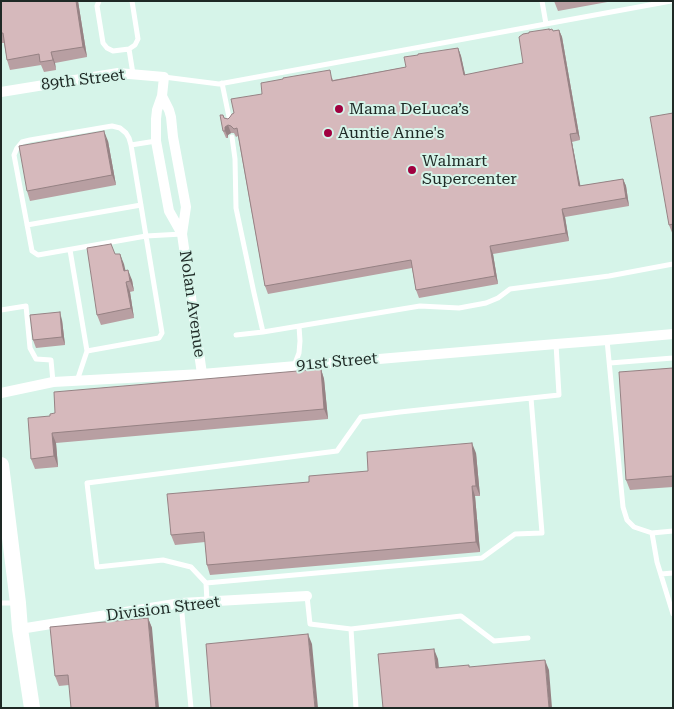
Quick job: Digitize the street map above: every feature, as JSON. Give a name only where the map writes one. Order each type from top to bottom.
[{"type":"main road","points":[[1,465],[5,528],[18,603],[32,708]]},
{"type":"street","name":"89th Street","points":[[1,92],[118,72],[164,77]]},
{"type":"street","name":"Nolan Avenue","points":[[164,77],[162,96],[157,110],[156,141],[169,211],[182,234]]},
{"type":"street","name":"Nolan Avenue","points":[[162,96],[171,117],[186,206],[182,234],[202,374]]},
{"type":"street","name":"91st Street","points":[[1,393],[53,382],[202,374],[673,334]]},
{"type":"street","name":"Division Street","points":[[20,629],[181,603],[307,596]]},
{"type":"lane","points":[[99,1],[97,6],[103,43],[113,51],[129,49],[135,45],[138,39],[132,1]]},
{"type":"lane","points":[[542,1],[546,24]]},
{"type":"lane","points":[[164,77],[219,84],[671,1]]},
{"type":"lane","points":[[129,49],[133,74]]},
{"type":"lane","points":[[222,83],[230,122]]},
{"type":"lane","points":[[87,351],[159,338],[162,332],[146,236],[131,145],[126,133],[120,128],[112,126],[30,140],[22,142],[17,148],[14,155],[32,252],[38,255],[146,236],[182,234]]},
{"type":"lane","points":[[232,137],[236,208],[263,332]]},
{"type":"lane","points":[[131,145],[156,141]]},
{"type":"lane","points":[[27,225],[141,205]]},
{"type":"lane","points":[[70,250],[87,351],[77,381]]},
{"type":"lane","points":[[236,335],[420,306],[458,308],[486,303],[498,298],[510,289],[609,276],[673,264]]},
{"type":"lane","points":[[1,310],[26,306],[30,348],[36,359],[51,360],[53,382]]},
{"type":"lane","points":[[294,366],[299,353],[299,326]]},
{"type":"lane","points":[[608,340],[623,507],[627,520],[634,527],[652,533],[673,531]]},
{"type":"lane","points":[[207,602],[206,583],[191,567],[164,560],[97,567],[87,483],[337,451],[362,417],[559,395],[556,344]]},
{"type":"lane","points":[[610,363],[673,358]]},
{"type":"lane","points":[[206,583],[482,558],[515,534],[542,533],[531,398]]},
{"type":"lane","points":[[652,533],[657,562],[673,614]]},
{"type":"lane","points":[[661,574],[673,572]]},
{"type":"lane","points":[[307,596],[310,624],[351,629],[461,616],[494,641],[528,638]]},
{"type":"lane","points":[[1,603],[18,603]]},
{"type":"lane","points":[[181,603],[191,708]]},
{"type":"lane","points":[[351,629],[356,708]]},
{"type":"building","points":[[1,1],[76,1],[83,47],[51,52],[53,60],[40,62],[39,54],[7,60],[3,33],[1,33]]},
{"type":"building","name":"Walmart Supercenter","points":[[549,29],[553,31],[559,30],[577,133],[570,134],[579,186],[623,179],[626,198],[562,209],[566,233],[490,246],[495,276],[416,290],[411,260],[265,286],[237,128],[234,129],[228,125],[225,127],[225,131],[223,131],[220,115],[228,119],[234,113],[231,99],[262,94],[261,83],[283,78],[330,70],[332,81],[406,67],[404,57],[458,48],[464,75],[523,63],[519,37],[529,32]]},
{"type":"building","points":[[673,113],[673,224],[669,225],[650,117]]},
{"type":"building","points":[[104,131],[112,175],[27,191],[19,146]]},
{"type":"building","points":[[111,244],[115,254],[120,254],[124,271],[128,270],[130,281],[126,282],[131,308],[97,315],[87,248]]},
{"type":"building","points":[[60,312],[62,337],[33,340],[30,315]]},
{"type":"building","points":[[673,368],[673,476],[626,480],[619,372]]},
{"type":"building","points":[[321,369],[324,409],[52,433],[54,456],[31,459],[28,418],[50,416],[50,414],[55,413],[54,392]]},
{"type":"building","points":[[472,443],[476,486],[472,486],[476,542],[207,565],[204,532],[171,535],[167,494],[309,482],[309,476],[368,471],[367,452]]},
{"type":"building","points":[[148,618],[156,708],[71,708],[68,675],[55,676],[50,627]]},
{"type":"building","points":[[308,634],[315,708],[211,708],[206,644]]},
{"type":"building","points":[[434,649],[436,668],[545,660],[549,708],[383,708],[378,654]]},
{"type":"place","name":"Mama DeLuca’s","points":[[339,109]]},
{"type":"place","name":"Auntie Anne's","points":[[328,133]]},
{"type":"place","name":"Walmart Supercenter","points":[[412,170]]}]
